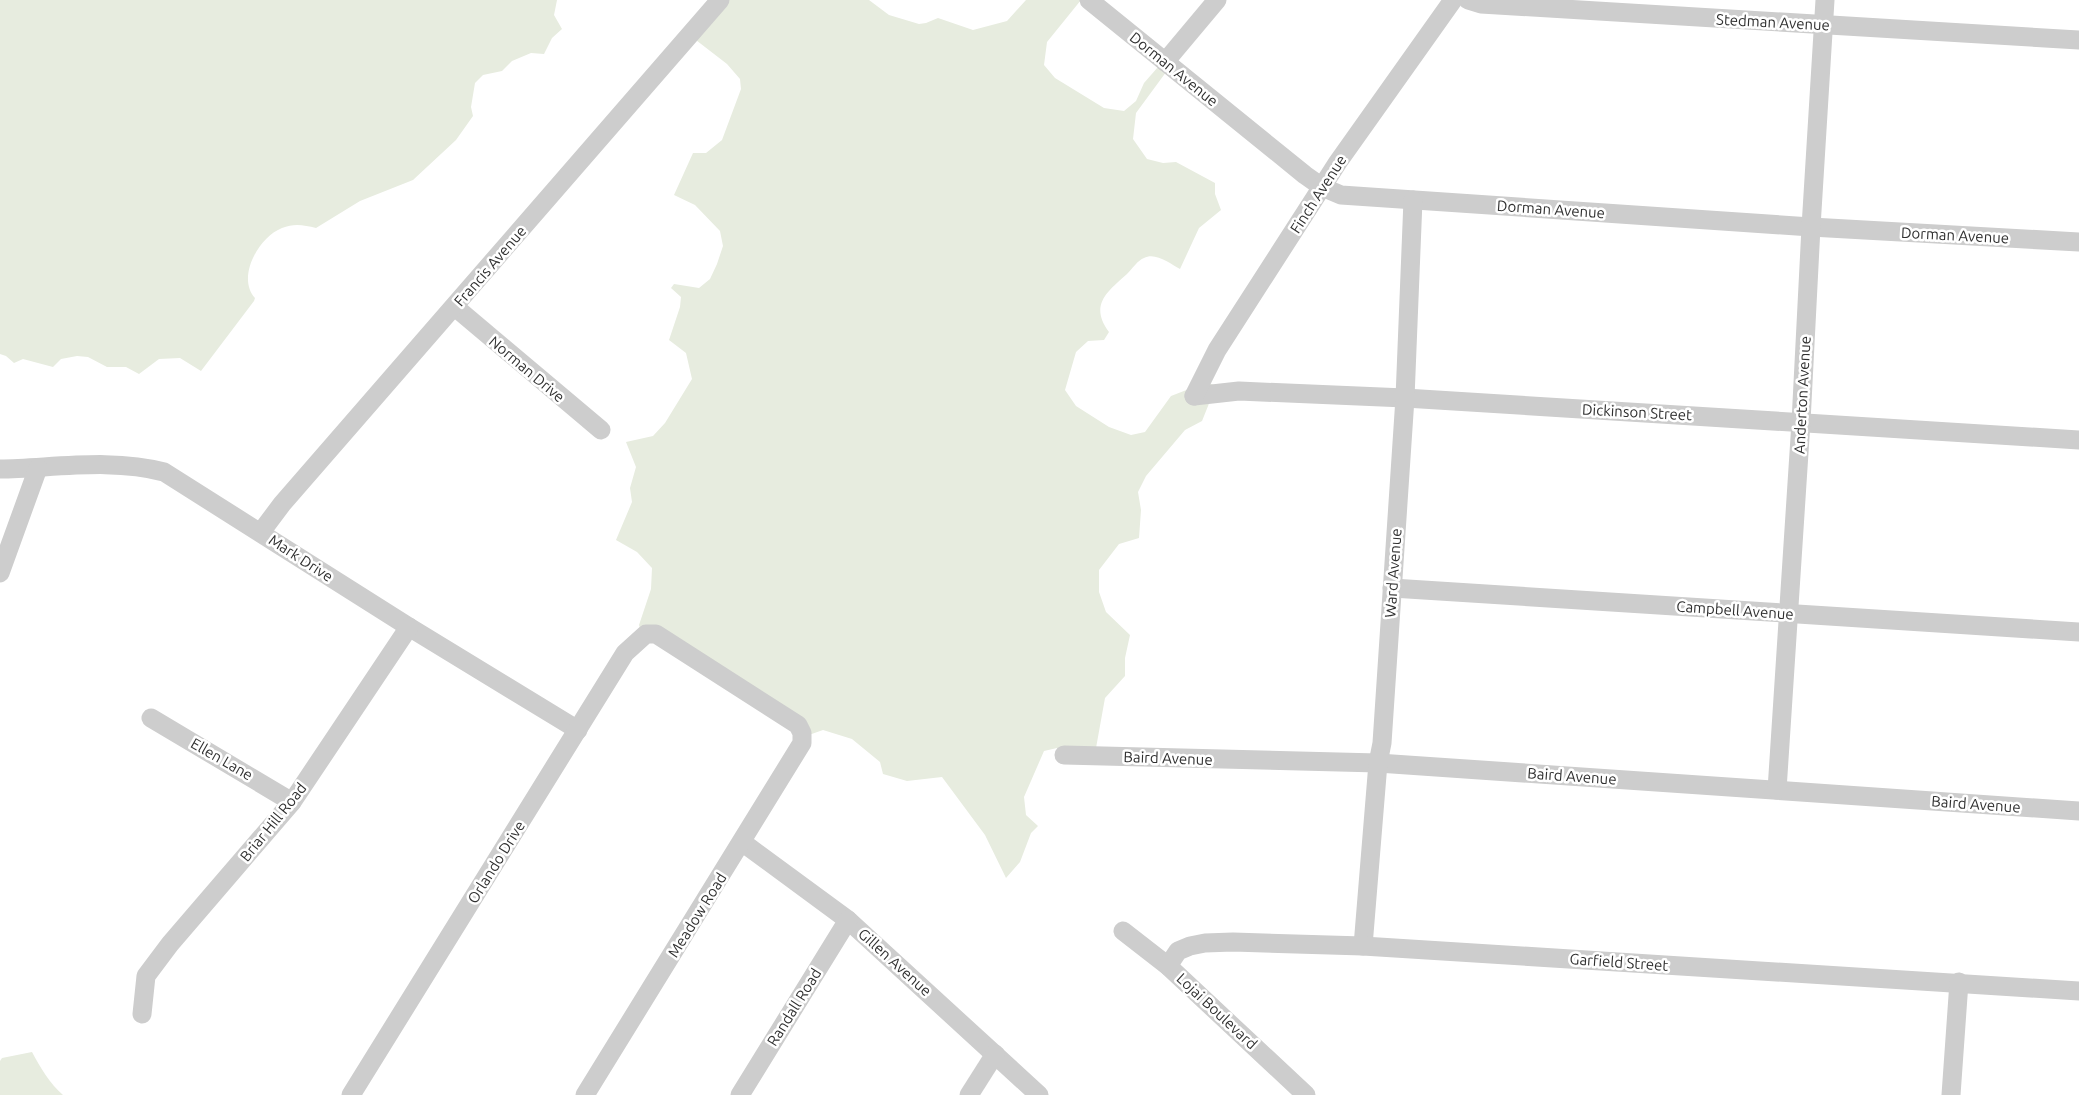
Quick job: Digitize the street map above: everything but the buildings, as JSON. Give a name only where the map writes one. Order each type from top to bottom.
[{"type":"street","name":"Francis Avenue","points":[[261,532],[282,504],[720,0]]},
{"type":"street","name":"Dorman Avenue","points":[[1089,0],[1322,187],[1341,195],[1811,227],[2079,242]]},
{"type":"street","points":[[1165,62],[1217,0]]},
{"type":"street","name":"Finch Avenue","points":[[1194,396],[1217,350],[1322,187],[1453,0]]},
{"type":"street","name":"Stedman Avenue","points":[[1468,0],[1481,4],[2079,40]]},
{"type":"street","name":"Anderton Avenue","points":[[1777,790],[1790,613],[1825,0]]},
{"type":"street","name":"Ward Avenue","points":[[1363,946],[1378,763],[1382,743],[1405,398],[1413,200]]},
{"type":"street","name":"Norman Drive","points":[[455,307],[600,430]]},
{"type":"street","name":"Dickinson Street","points":[[1194,396],[1239,391],[1405,398],[2079,440]]},
{"type":"street","name":"Mark Drive","points":[[0,469],[110,465],[145,467],[164,472],[409,627],[578,730]]},
{"type":"street","points":[[0,573],[38,468]]},
{"type":"street","name":"Campbell Avenue","points":[[1392,588],[2079,632]]},
{"type":"street","name":"Briar Hill Road","points":[[142,1014],[146,976],[170,944],[292,802],[409,627]]},
{"type":"street","name":"Orlando Drive","points":[[351,1095],[625,653],[646,634],[656,634],[798,725],[802,733]]},
{"type":"street","name":"Ellen Lane","points":[[151,718],[292,802]]},
{"type":"street","name":"Meadow Road","points":[[585,1095],[802,743],[802,733]]},
{"type":"street","name":"Baird Avenue","points":[[1064,755],[1378,763],[2079,811]]},
{"type":"street","name":"Gillen Avenue","points":[[742,842],[848,920],[1039,1095]]},
{"type":"street","name":"Randall Road","points":[[740,1095],[848,920]]},
{"type":"street","name":"Lojai Boulevard","points":[[1123,931],[1168,966],[1306,1095]]},
{"type":"street","name":"Garfield Street","points":[[1168,966],[1178,952],[1205,943],[1363,946],[2079,990]]},
{"type":"street","points":[[1951,1095],[1959,982]]},
{"type":"street","points":[[970,1095],[995,1054]]},
{"type":"shaded area","points":[[0,0],[557,0],[554,15],[562,29],[552,38],[544,54],[531,53],[512,61],[502,71],[483,75],[475,83],[471,107],[473,116],[456,140],[413,180],[360,201],[316,228],[299,225],[286,226],[265,240],[253,258],[249,269],[248,279],[250,289],[255,298],[254,301],[201,371],[180,358],[159,359],[139,374],[126,367],[107,367],[88,357],[77,356],[61,359],[53,367],[23,359],[14,363],[6,356],[0,354]]},
{"type":"shaded area","points":[[723,0],[869,0],[889,15],[919,24],[938,18],[973,30],[1007,21],[1026,0],[1081,0],[1047,42],[1044,65],[1055,78],[1104,108],[1124,111],[1136,101],[1144,83],[1165,59],[1172,64],[1136,113],[1133,139],[1147,159],[1163,163],[1176,162],[1215,183],[1215,194],[1221,210],[1199,228],[1180,269],[1163,259],[1153,256],[1140,261],[1107,293],[1103,300],[1101,314],[1109,332],[1104,340],[1088,341],[1076,352],[1065,390],[1076,406],[1109,427],[1131,435],[1145,432],[1171,396],[1207,382],[1216,386],[1202,421],[1185,430],[1146,476],[1138,492],[1141,510],[1139,538],[1119,544],[1099,570],[1099,592],[1106,612],[1130,635],[1125,658],[1125,676],[1105,698],[1096,748],[1057,748],[1044,751],[1024,797],[1026,815],[1038,826],[1031,833],[1020,862],[1006,878],[985,835],[942,777],[907,781],[883,774],[880,762],[852,739],[823,730],[806,736],[642,634],[639,625],[651,589],[652,568],[637,552],[616,540],[632,502],[630,488],[636,467],[626,442],[653,436],[665,423],[692,379],[686,353],[669,340],[680,307],[681,297],[671,288],[674,284],[699,288],[710,279],[723,246],[720,231],[695,205],[674,195],[693,153],[706,153],[722,140],[741,89],[740,79],[727,64],[692,37]]},
{"type":"shaded area","points":[[32,1052],[50,1081],[63,1095],[0,1095],[0,1061],[2,1058]]}]
